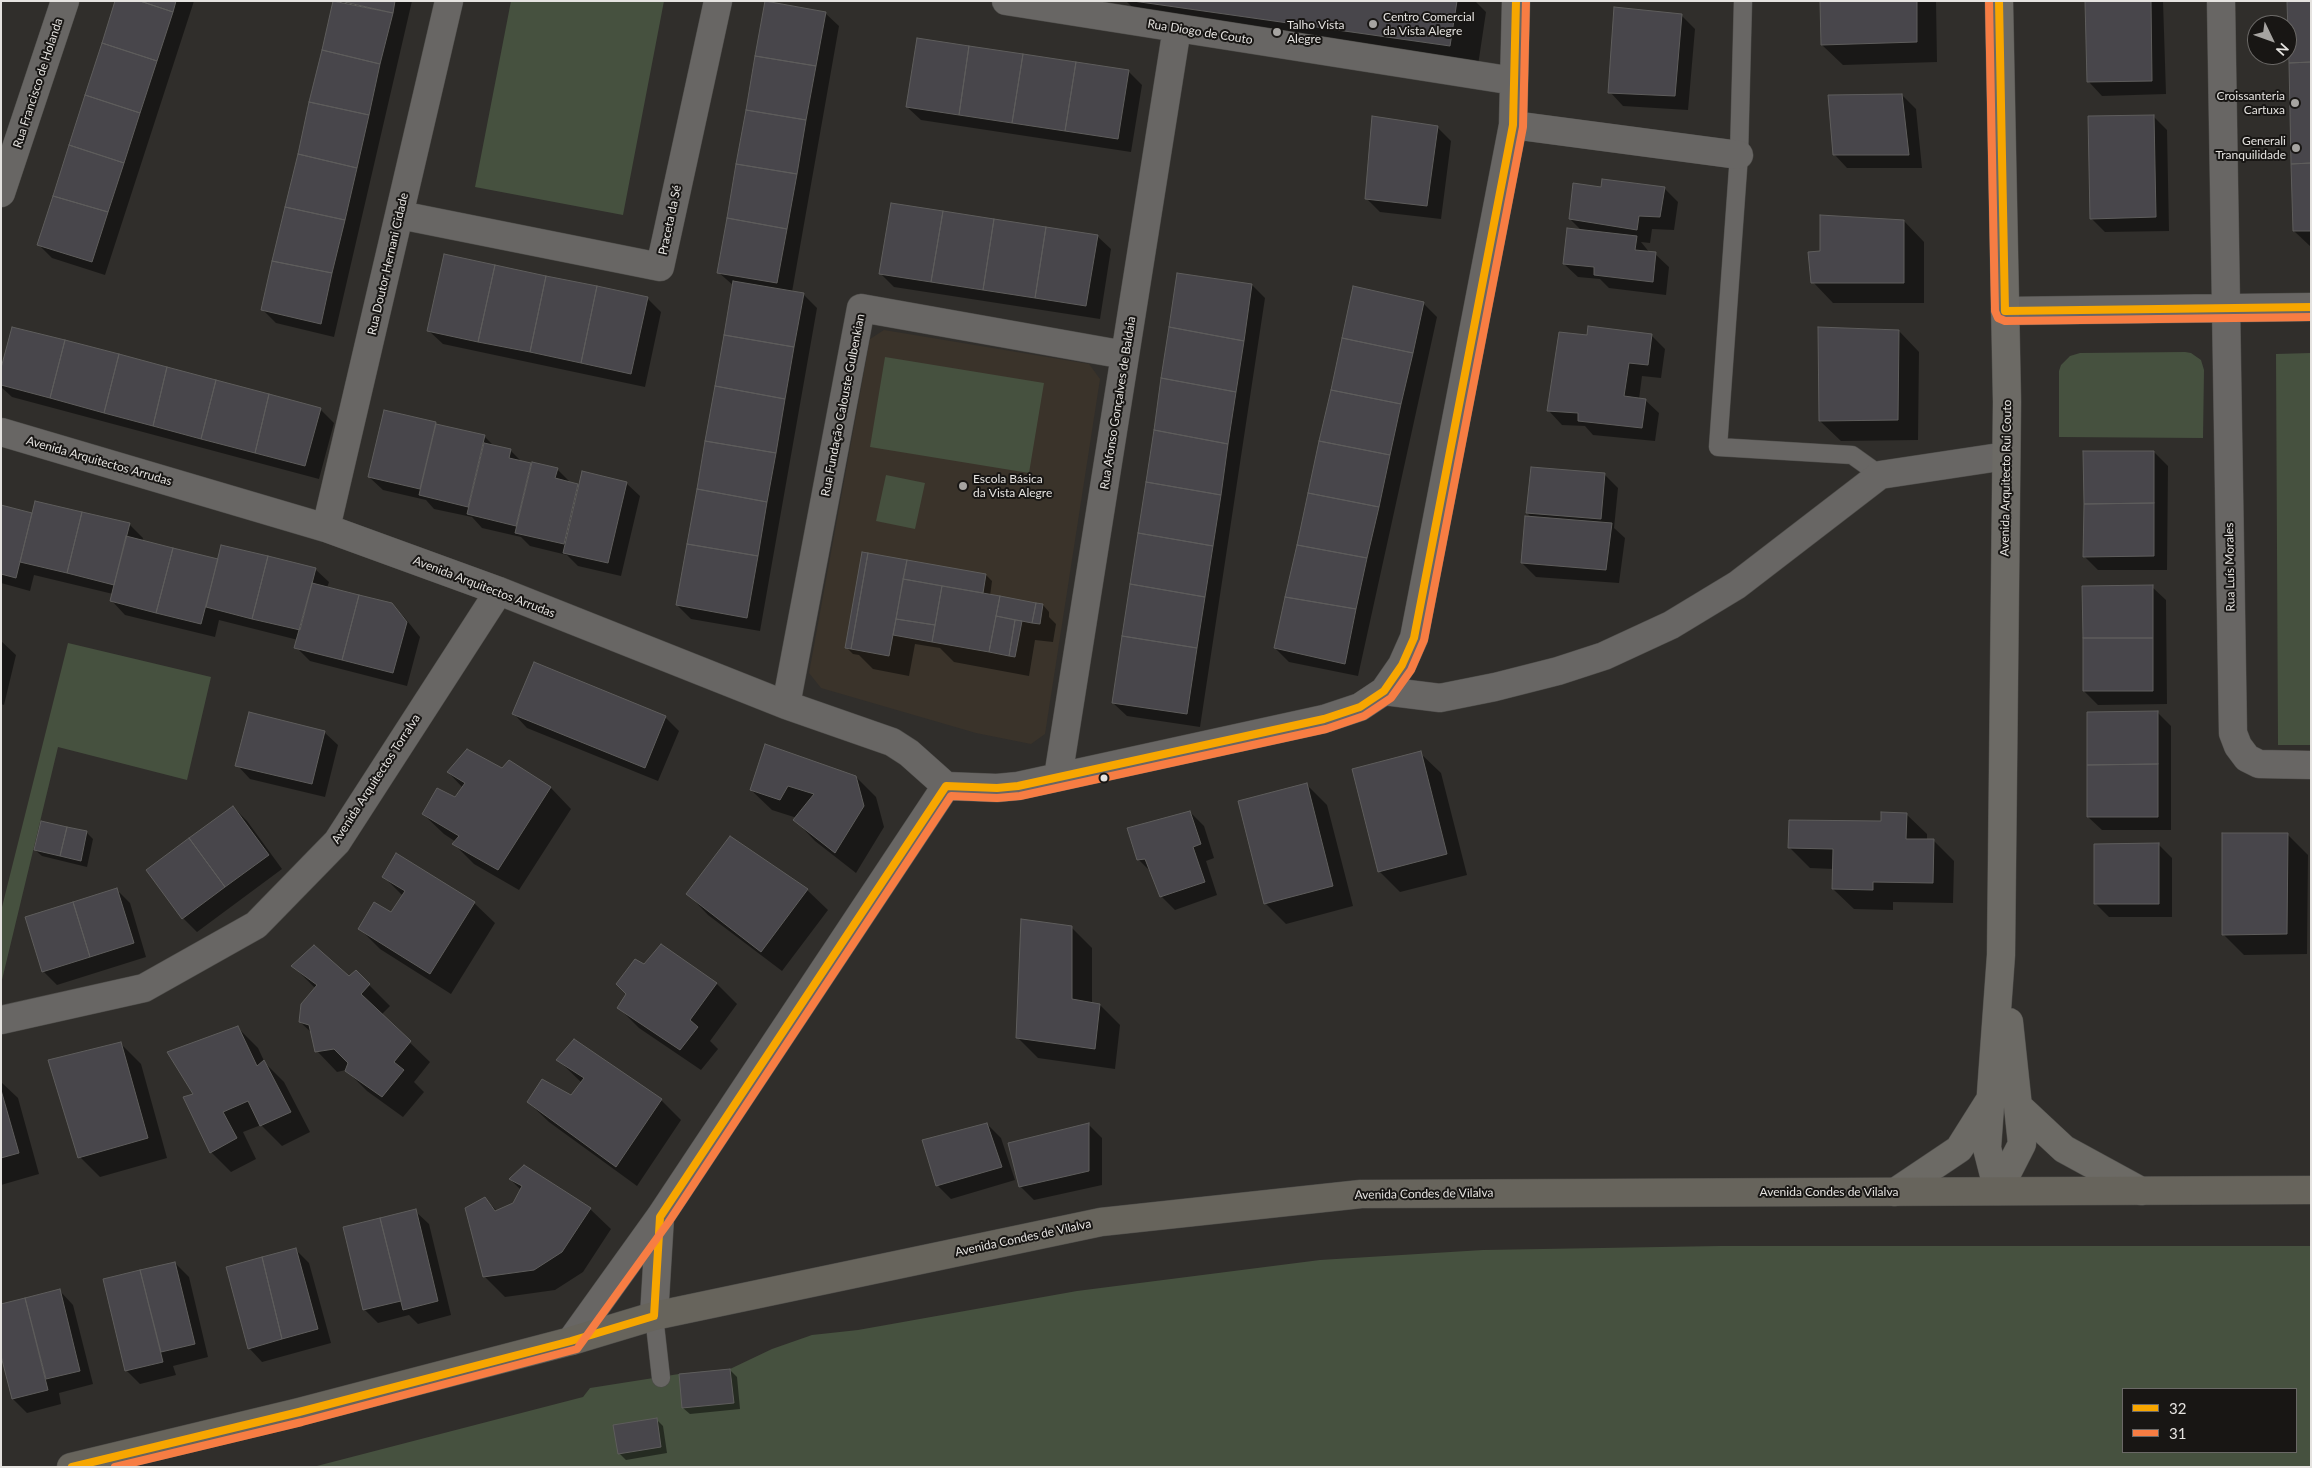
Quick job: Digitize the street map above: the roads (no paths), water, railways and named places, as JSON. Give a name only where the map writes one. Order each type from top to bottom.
[{"type":"main road","name":"Avenida Condes de Vilalva","points":[[71,1467],[299,1412],[571,1341],[654,1316],[1101,1222],[1361,1194],[2311,1190]]},
{"type":"street","name":"Rua Francisco de Holanda","points":[[1,194],[65,1]]},
{"type":"street","name":"Rua Doutor Hernani Cidade","points":[[326,528],[450,1]]},
{"type":"street","name":"Praceta da Sé","points":[[400,215],[660,267],[718,1]]},
{"type":"street","name":"Rua Diogo de Couto","points":[[1006,1],[1514,81]]},
{"type":"street","points":[[571,1341],[660,1217],[946,786],[997,788],[1018,786],[1324,719],[1360,708],[1384,691],[1402,665],[1414,638],[1513,125],[1516,1]]},
{"type":"street","name":"Avenida Arquitecto Rui Couto","points":[[1998,1192],[1987,1148],[2001,955],[2006,456],[1999,1]]},
{"type":"street","name":"Rua Luís Morales","points":[[2221,1],[2233,733],[2238,746],[2247,758],[2259,764],[2311,765]]},
{"type":"street","name":"Rua Afonso Gonçalves de Baldaia","points":[[1058,777],[1177,28]]},
{"type":"street","points":[[1513,125],[1739,154]]},
{"type":"street","points":[[2005,311],[2311,307]]},
{"type":"street","name":"Rua Fundação Calouste Gulbenkian","points":[[786,705],[861,308],[1125,355]]},
{"type":"street","name":"Avenida Arquitectos Arrudas","points":[[1,432],[326,528],[499,591],[786,705],[892,742],[909,753],[946,786]]},
{"type":"street","points":[[1384,691],[1440,698],[1495,687],[1558,671],[1604,656],[1671,625],[1737,585],[1880,475],[2006,456]]},
{"type":"street","name":"Avenida Arquitectos Torralva","points":[[1,1020],[144,988],[256,925],[337,842],[499,591]]},
{"type":"street","name":"Avenida Arquitecto Rui Couto","points":[[1998,1192],[2022,1144],[2001,955]]},
{"type":"street","name":"Avenida Arquitecto Rui Couto","points":[[1895,1192],[1959,1149],[1990,1100]]},
{"type":"street","points":[[2018,1106],[2064,1149],[2141,1191]]},
{"type":"street","points":[[654,1316],[660,1217]]},
{"type":"lane","points":[[1743,1],[1739,154],[1718,447],[1852,455],[1880,475]]},
{"type":"lane","points":[[654,1316],[662,1378]]},
{"type":"place","name":"Centro Comercial da Vista Alegre","points":[[1373,24]]},
{"type":"place","name":"Talho Vista Alegre","points":[[1277,32]]},
{"type":"place","name":"Croissanteria Cartuxa","points":[[2295,103]]},
{"type":"place","name":"Generali Tranquilidade","points":[[2296,148]]},
{"type":"place","name":"Escola Básica da Vista Alegre","points":[[963,486]]}]
